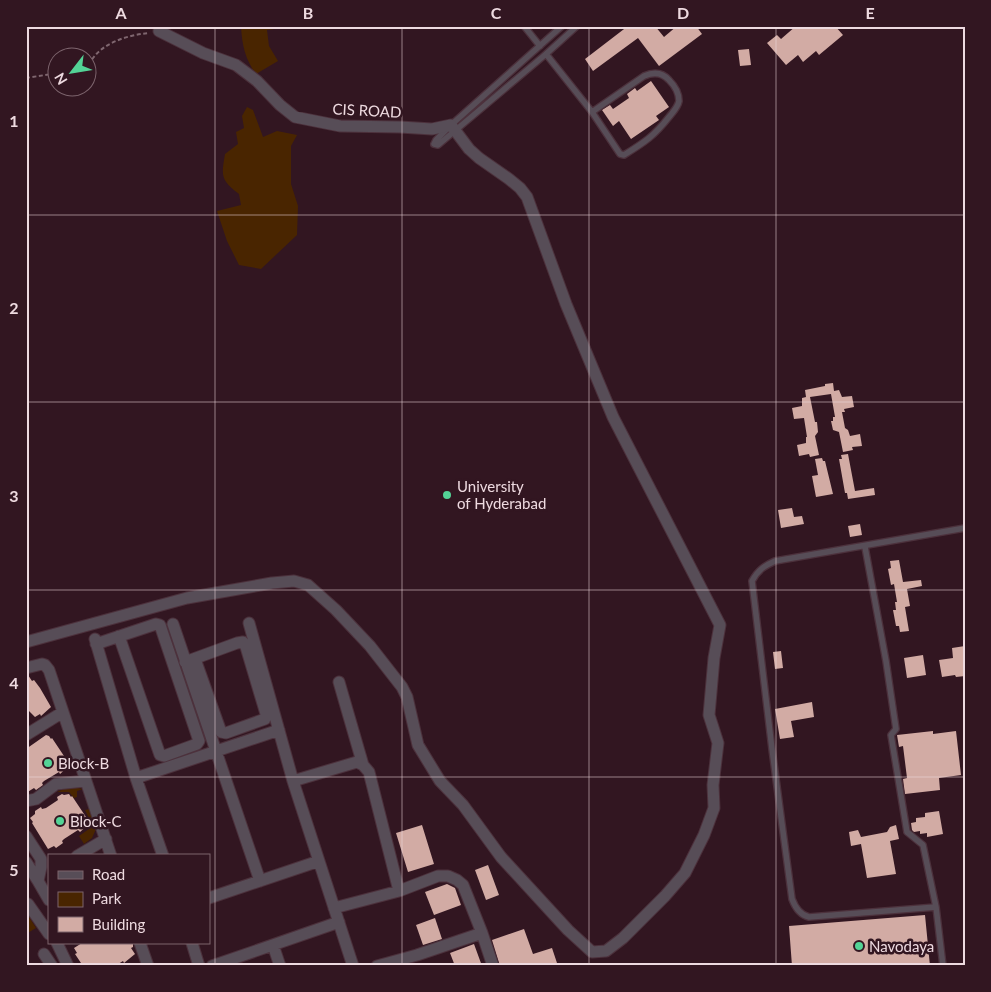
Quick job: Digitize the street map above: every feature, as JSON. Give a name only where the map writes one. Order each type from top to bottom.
[{"type":"street","name":"CIS ROAD","points":[[159,31],[203,53],[236,65],[257,81],[280,105],[295,117],[340,126],[432,129],[453,127]]},
{"type":"street","points":[[26,642],[187,598],[272,583],[294,581],[308,585],[336,610],[370,646],[402,687],[407,698],[418,745],[440,780],[463,805],[501,857],[568,930],[592,952],[606,951],[624,938],[685,873],[704,836],[714,808],[713,785],[718,743],[709,715],[714,658],[720,625],[613,417],[566,304],[527,198],[509,178],[469,149],[453,127]]},
{"type":"street","points":[[249,623],[293,782],[353,966]]},
{"type":"street","points":[[120,636],[160,755],[164,756],[197,744],[199,741],[161,626],[156,624],[120,636],[96,641],[136,778],[162,854]]},
{"type":"street","points":[[173,624],[222,732],[226,733],[265,719],[266,714],[243,642],[190,660]]},
{"type":"street","points":[[190,660],[215,751],[260,881]]},
{"type":"street","points":[[26,668],[42,664],[48,667],[110,854]]},
{"type":"street","points":[[339,682],[363,765]]},
{"type":"street","points":[[26,735],[63,712]]},
{"type":"street","points":[[136,778],[279,730]]},
{"type":"street","points":[[293,782],[357,762],[363,765],[369,772],[399,891]]},
{"type":"street","points":[[26,802],[36,799],[56,784],[86,781]]},
{"type":"street","points":[[26,836],[45,861],[41,867],[38,881]]},
{"type":"street","points":[[80,854],[106,839]]},
{"type":"street","points":[[210,898],[319,861]]},
{"type":"street","points":[[26,862],[48,898]]},
{"type":"street","points":[[334,908],[399,891],[438,876],[448,876],[463,885],[482,933],[492,966]]},
{"type":"street","points":[[28,904],[48,933]]},
{"type":"street","points":[[212,966],[339,922]]},
{"type":"street","points":[[377,966],[419,960],[482,933]]},
{"type":"street","points":[[58,944],[68,966]]},
{"type":"street","points":[[140,944],[146,965]]},
{"type":"street","points":[[192,944],[194,965]]},
{"type":"street","points":[[273,945],[280,966]]},
{"type":"street","points":[[44,954],[52,966]]},
{"type":"lane","points":[[524,26],[540,46]]},
{"type":"lane","points":[[453,127],[562,26]]},
{"type":"lane","points":[[453,127],[546,54],[577,26]]},
{"type":"lane","points":[[546,54],[592,112],[620,154],[624,154],[657,132],[677,107],[678,96],[671,82],[666,77],[651,73],[592,112]]},
{"type":"lane","points":[[936,907],[809,917],[803,915],[794,905],[772,749],[752,581],[757,572],[764,566],[776,561],[866,547],[965,528]]},
{"type":"lane","points":[[866,547],[896,729],[891,735],[907,832],[923,844],[936,907],[943,966]]},
{"type":"path","points":[[98,51],[133,35],[159,31]]},
{"type":"path","points":[[26,78],[48,74]]},
{"type":"green space","points":[[241,26],[278,26],[275,29],[267,30],[269,46],[278,61],[256,74],[245,52]]},
{"type":"green space","points":[[247,107],[253,110],[263,137],[277,131],[297,135],[291,146],[291,184],[298,206],[297,235],[261,269],[239,265],[227,241],[217,211],[241,205],[239,194],[229,185],[224,177],[223,168],[225,154],[238,144],[236,132],[244,128],[242,116]]},
{"type":"green space","points":[[66,788],[83,789],[77,791],[77,797],[74,798],[69,792],[57,792]]},
{"type":"green space","points":[[90,809],[96,829],[92,838],[84,844],[79,836],[89,829],[91,823],[85,810]]},
{"type":"green space","points":[[26,912],[36,928],[26,934]]},
{"type":"building","points":[[628,26],[655,26],[664,37],[677,26],[696,26],[702,34],[659,66],[638,38],[593,71],[585,59]]},
{"type":"building","points":[[796,26],[835,26],[843,35],[819,55],[816,51],[803,62],[798,55],[786,65],[767,43],[777,35],[781,39]]},
{"type":"building","points":[[749,49],[751,65],[740,66],[738,50]]},
{"type":"building","points":[[651,81],[669,107],[656,116],[659,120],[631,139],[619,121],[613,126],[602,110],[610,105],[613,109],[629,98],[627,94],[635,88],[637,91]]},
{"type":"building","points":[[833,383],[834,391],[839,390],[842,397],[852,396],[854,407],[844,409],[845,412],[842,412],[845,428],[850,436],[860,434],[862,446],[852,447],[853,450],[843,452],[839,432],[833,430],[831,421],[835,417],[831,394],[810,397],[815,422],[817,422],[818,432],[815,436],[819,455],[810,457],[809,454],[799,456],[797,445],[806,443],[807,437],[804,418],[794,419],[792,408],[802,406],[802,398],[806,397],[805,390]]},
{"type":"building","points":[[848,454],[855,491],[874,488],[875,495],[848,499],[847,493],[845,493],[839,459],[842,459],[841,455]]},
{"type":"building","points":[[822,458],[825,461],[833,494],[816,497],[812,476],[818,475],[815,459]]},
{"type":"building","points":[[792,508],[794,517],[802,516],[804,524],[781,528],[778,510]]},
{"type":"building","points":[[860,524],[862,535],[850,537],[848,526]]},
{"type":"building","points":[[899,560],[903,582],[921,580],[922,586],[907,589],[910,606],[905,607],[909,631],[900,632],[899,626],[896,626],[893,610],[896,610],[895,602],[897,602],[894,584],[891,585],[888,569],[891,568],[890,561]]},
{"type":"building","points":[[965,646],[965,676],[942,677],[939,660],[953,658],[952,648]]},
{"type":"building","points":[[781,651],[783,668],[775,669],[773,652]]},
{"type":"building","points":[[923,655],[926,675],[907,678],[904,658]]},
{"type":"building","points":[[26,675],[32,681],[34,680],[51,707],[41,716],[40,714],[35,717],[26,708]]},
{"type":"building","points":[[812,702],[814,717],[791,721],[794,737],[780,739],[775,709]]},
{"type":"building","points":[[933,731],[933,734],[956,731],[961,775],[939,778],[940,790],[905,794],[903,779],[907,778],[903,746],[899,747],[897,735]]},
{"type":"building","name":"Block-B","points":[[46,735],[52,738],[70,765],[60,774],[59,772],[44,781],[43,785],[36,790],[34,788],[26,793],[26,749]]},
{"type":"building","name":"Block-C","points":[[62,794],[72,796],[90,823],[80,832],[78,830],[64,839],[63,843],[56,848],[54,846],[48,849],[30,818],[35,814],[35,811],[41,807],[42,809],[46,808],[58,800],[57,797]]},
{"type":"building","points":[[939,811],[943,834],[927,837],[927,833],[920,834],[920,831],[914,832],[912,830],[911,823],[916,822],[916,818],[925,817],[925,813]]},
{"type":"building","points":[[422,825],[434,864],[408,872],[396,833]]},
{"type":"building","points":[[896,825],[899,839],[890,841],[896,874],[867,878],[861,844],[851,846],[849,832],[858,830],[861,837],[887,832],[890,827]]},
{"type":"building","points":[[488,865],[499,895],[486,900],[475,870]]},
{"type":"building","points":[[447,884],[455,888],[461,905],[434,915],[425,892]]},
{"type":"building","name":"Navodaya","points":[[925,915],[930,966],[792,966],[789,926]]},
{"type":"building","points":[[435,918],[442,939],[423,945],[416,925]]},
{"type":"building","points":[[524,929],[533,954],[552,948],[558,966],[500,966],[492,940]]},
{"type":"building","points":[[80,944],[133,944],[131,948],[135,954],[124,963],[123,961],[115,966],[83,966],[75,954],[77,953],[74,948]]},
{"type":"building","points":[[474,944],[482,966],[455,966],[450,953]]},
{"type":"place","name":"University of Hyderabad","points":[[447,495]]},
{"type":"place","name":"Block-B","points":[[48,763]]},
{"type":"place","name":"Block-C","points":[[60,821]]},
{"type":"place","name":"Navodaya","points":[[859,946]]}]
